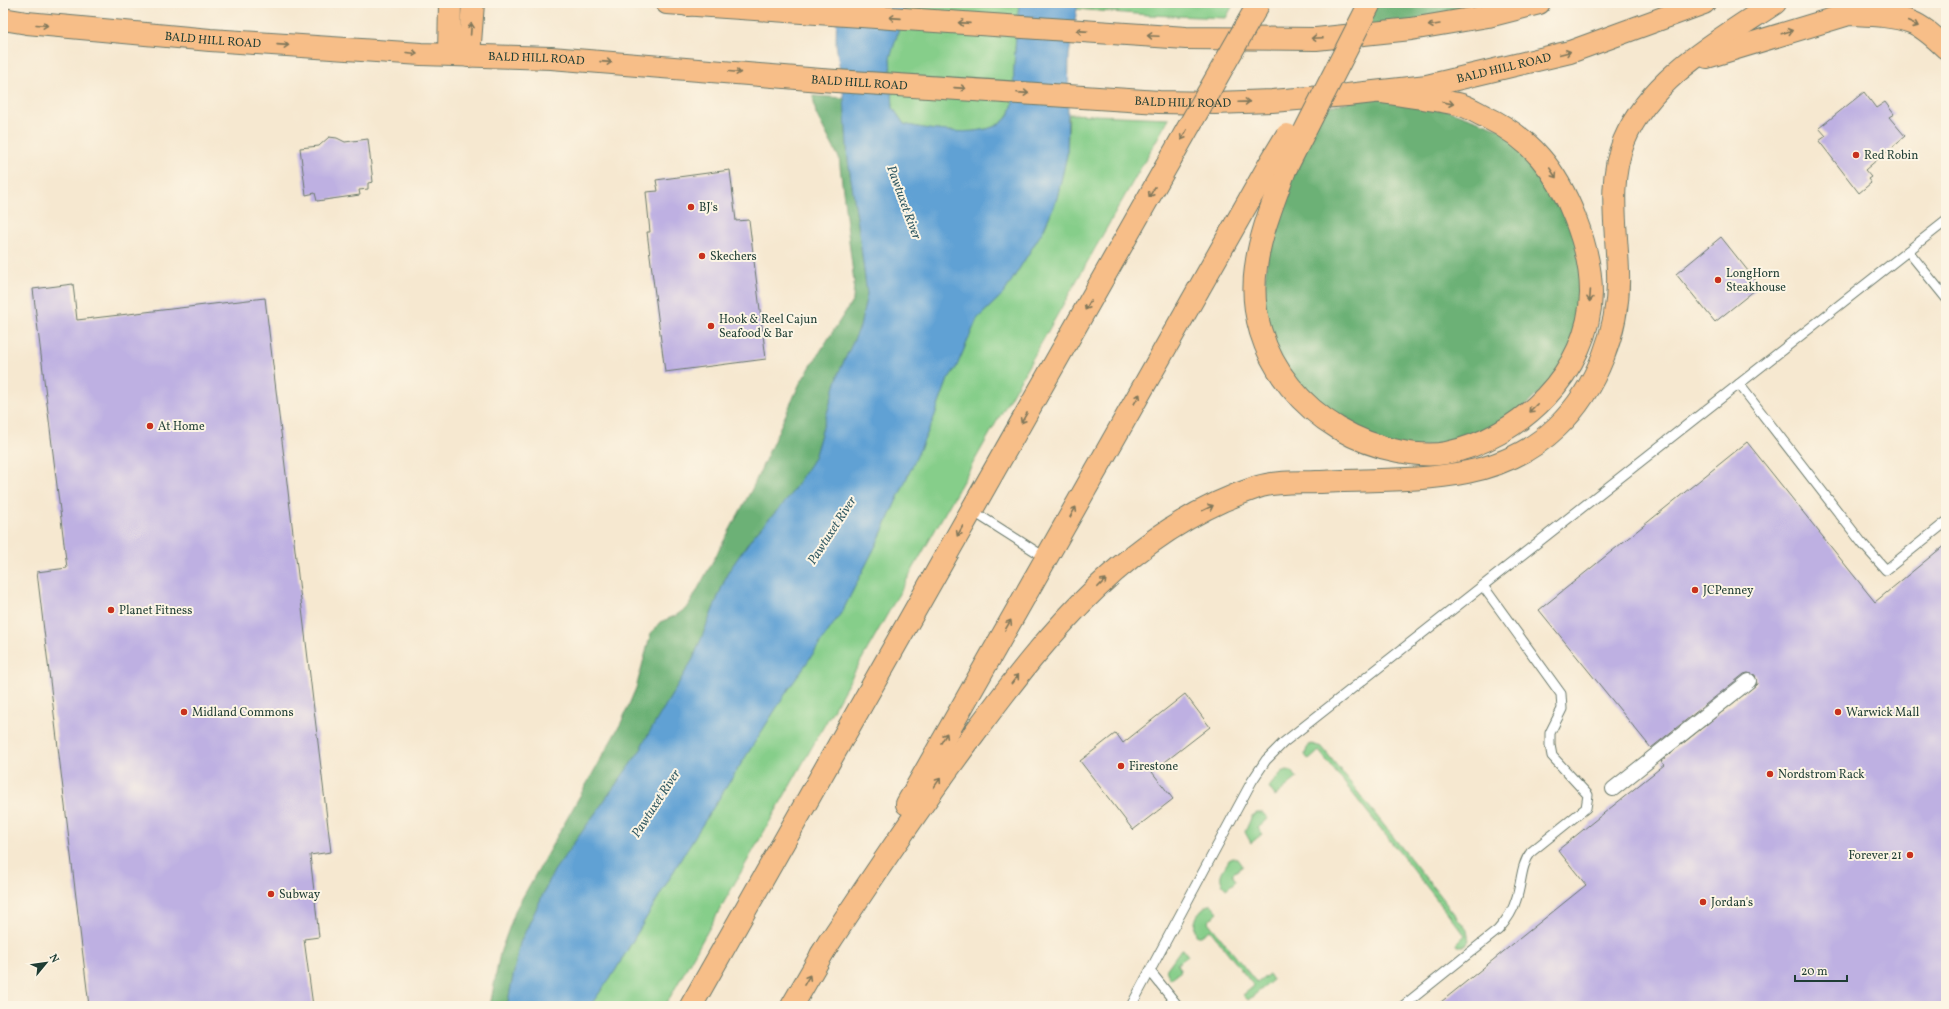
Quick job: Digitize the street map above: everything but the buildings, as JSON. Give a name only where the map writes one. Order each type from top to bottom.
[{"type":"main road","points":[[450,3],[459,55]]},
{"type":"main road","points":[[459,55],[473,3]]},
{"type":"main road","points":[[667,3],[1186,38],[1316,39],[1419,28],[1488,16],[1539,3]]},
{"type":"main road","points":[[691,1006],[1259,3]]},
{"type":"main road","points":[[1362,3],[1277,168],[1272,206],[1256,268],[1255,298],[1260,328],[1270,356],[1285,382],[1305,405],[1328,424],[1353,438],[1382,448],[1413,454],[1444,454],[1473,446],[1500,434],[1525,416],[1551,391],[1574,359],[1586,324],[1591,293],[1587,259],[1579,228],[1568,198],[1552,171],[1534,149],[1511,130],[1461,105],[1381,92]]},
{"type":"main road","points":[[792,1006],[1046,558],[1277,168],[1370,3]]},
{"type":"main road","name":"BALD HILL ROAD","points":[[3,19],[27,23],[210,40],[421,54],[551,58],[821,80],[1159,102],[1215,103],[1280,101],[1381,92],[1427,86],[1475,76],[1570,52],[1704,3]]},
{"type":"main road","points":[[821,955],[936,784],[1040,647],[1115,569],[1154,539],[1194,515],[1226,499],[1263,485],[1447,477],[1485,469],[1511,458],[1535,444],[1557,427],[1573,409],[1588,387],[1599,366],[1611,330],[1618,293],[1614,180],[1624,141],[1645,105],[1658,90],[1709,47],[1775,3]]},
{"type":"main road","points":[[1689,64],[1721,52],[1849,14],[1871,15],[1911,22],[1929,33],[1946,48]]},
{"type":"street","points":[[1613,789],[1749,681]]},
{"type":"lane","points":[[1131,1006],[1252,781],[1266,760],[1283,743],[1946,221]]},
{"type":"lane","points":[[1908,251],[1946,298]]},
{"type":"lane","points":[[1738,384],[1862,544],[1886,570],[1946,522]]},
{"type":"lane","points":[[971,510],[1046,558]]},
{"type":"lane","points":[[1403,1006],[1498,930],[1506,921],[1516,900],[1524,861],[1530,852],[1586,808],[1588,795],[1552,756],[1550,734],[1562,709],[1561,694],[1483,586]]},
{"type":"lane","points":[[1150,971],[1178,1006]]},
{"type":"green space","points":[[907,3],[1019,3],[1014,59],[1013,102],[1006,119],[995,126],[964,132],[930,129],[904,124],[893,108],[890,58]]},
{"type":"green space","points":[[1078,3],[1234,3],[1226,18],[1148,15],[1077,9]]},
{"type":"green space","points":[[1369,3],[1509,3],[1365,34]]},
{"type":"green space","points":[[1394,91],[1509,132],[1583,230],[1577,357],[1491,439],[1394,450],[1289,385],[1261,327],[1271,214],[1319,109]]},
{"type":"green space","points":[[813,96],[844,98],[848,160],[867,294],[860,327],[839,372],[814,458],[787,500],[754,535],[728,572],[693,659],[642,745],[642,748],[554,871],[520,943],[507,1006],[490,1006],[500,953],[516,909],[621,723],[636,688],[651,633],[660,622],[675,616],[688,607],[752,489],[800,383],[853,300],[854,282],[839,158],[816,114]]},
{"type":"green space","points":[[1069,114],[1169,118],[665,1006],[590,1006],[615,971],[685,852],[786,693],[843,610],[876,545],[932,423],[948,379],[956,368],[977,319],[1004,293],[1044,229],[1057,198],[1067,155]]},
{"type":"green space","points":[[1311,744],[1322,747],[1467,930],[1469,941],[1463,946],[1457,946],[1456,944],[1465,935],[1319,751],[1309,760],[1305,755],[1307,747]]},
{"type":"green space","points":[[1287,770],[1292,771],[1297,778],[1275,796],[1269,787],[1282,772]]},
{"type":"green space","points":[[1257,813],[1263,813],[1268,819],[1258,828],[1262,834],[1251,843],[1245,832],[1252,816]]},
{"type":"green space","points":[[1233,858],[1238,859],[1243,866],[1232,874],[1236,881],[1226,889],[1221,881],[1221,874],[1229,860]]},
{"type":"green space","points":[[1208,905],[1212,905],[1218,912],[1208,922],[1257,983],[1269,974],[1273,980],[1248,1000],[1243,995],[1254,986],[1210,930],[1201,936],[1197,936],[1195,932],[1195,923],[1198,914]]},
{"type":"green space","points":[[1181,949],[1183,949],[1188,956],[1177,964],[1181,971],[1170,979],[1166,970]]},
{"type":"water","name":"Pawtuxet River","points":[[837,3],[907,3],[890,58],[893,108],[904,124],[930,129],[964,132],[981,130],[995,126],[1006,119],[1012,107],[1019,3],[1078,3],[1069,55],[1067,155],[1057,198],[1044,229],[1004,293],[977,319],[956,368],[948,379],[932,423],[876,545],[843,610],[786,693],[685,852],[615,971],[590,1006],[507,1006],[520,943],[554,871],[642,748],[642,745],[693,659],[728,572],[754,535],[787,500],[814,458],[839,372],[860,327],[867,294],[848,160],[844,98],[836,44]]},
{"type":"place","name":"Red Robin","points":[[1856,155]]},
{"type":"place","name":"BJ's","points":[[691,207]]},
{"type":"place","name":"Skechers","points":[[702,256]]},
{"type":"place","name":"LongHorn Steakhouse","points":[[1718,280]]},
{"type":"place","name":"Hook & Reel Cajun Seafood & Bar","points":[[711,326]]},
{"type":"place","name":"At Home","points":[[150,426]]},
{"type":"place","name":"JCPenney","points":[[1695,590]]},
{"type":"place","name":"Planet Fitness","points":[[111,610]]},
{"type":"place","name":"Midland Commons","points":[[184,712]]},
{"type":"place","name":"Warwick Mall","points":[[1838,712]]},
{"type":"place","name":"Firestone","points":[[1121,766]]},
{"type":"place","name":"Nordstrom Rack","points":[[1770,774]]},
{"type":"place","name":"Forever 21","points":[[1910,855]]},
{"type":"place","name":"Subway","points":[[271,894]]},
{"type":"place","name":"Jordan's","points":[[1703,902]]}]
